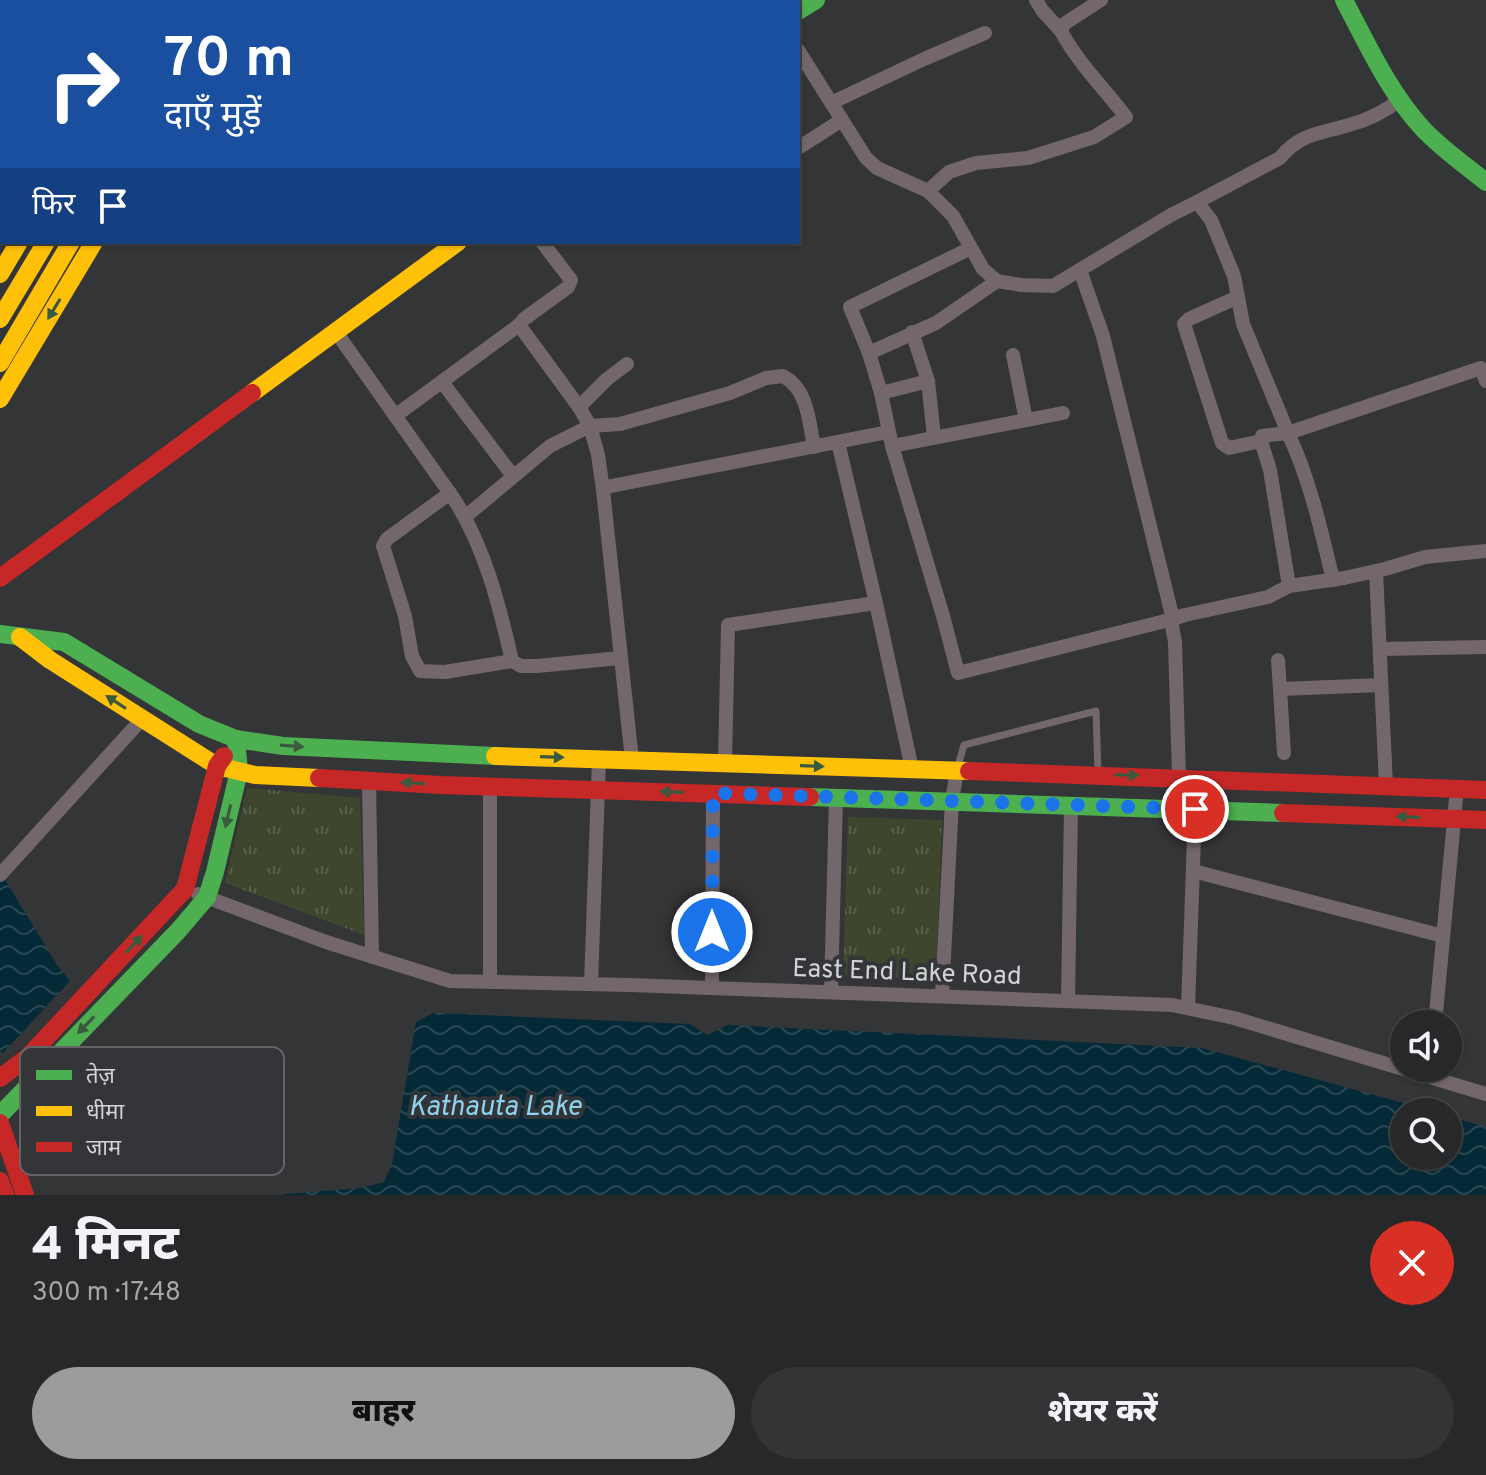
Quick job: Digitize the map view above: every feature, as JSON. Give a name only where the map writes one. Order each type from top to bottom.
[{"type":"main road","points":[[1344,0],[1378,65],[1416,121],[1486,182]]},
{"type":"main road","points":[[0,274],[18,244]]},
{"type":"main road","points":[[0,319],[45,244]]},
{"type":"main road","points":[[0,363],[70,244]]},
{"type":"main road","points":[[0,399],[93,244]]},
{"type":"main road","points":[[0,578],[455,244]]},
{"type":"main road","points":[[9,634],[217,766],[255,775],[598,790],[1486,820]]},
{"type":"main road","points":[[9,634],[64,642],[199,724],[236,739],[283,746],[1486,790]]},
{"type":"main road","points":[[37,1047],[185,889],[217,766],[236,739]]},
{"type":"main road","points":[[66,1047],[207,897],[239,771],[236,739]]},
{"type":"main road","points":[[0,1078],[20,1063]]},
{"type":"main road","points":[[0,1115],[20,1094]]},
{"type":"main road","points":[[0,1123],[25,1195]]},
{"type":"main road","points":[[0,1181],[5,1195]]},
{"type":"street","points":[[928,191],[949,172],[976,163],[1028,158],[1094,137],[1126,117],[1071,50],[1061,31],[1036,0]]},
{"type":"street","points":[[1061,31],[1064,24],[1101,0]]},
{"type":"street","points":[[831,103],[985,33]]},
{"type":"street","points":[[800,53],[866,158],[877,168],[928,191],[953,216],[983,269],[997,281],[1021,285],[1053,286],[1171,215],[1280,158],[1296,141],[1361,121],[1389,109],[1401,99]]},
{"type":"street","points":[[800,147],[842,120]]},
{"type":"street","points":[[1197,202],[1211,220],[1234,276],[1243,324],[1299,456],[1333,580]]},
{"type":"street","points":[[395,416],[568,287],[571,280],[544,244]]},
{"type":"street","points":[[971,248],[850,307],[881,393],[890,439],[958,673],[1268,597],[1289,586],[1376,571],[1425,557],[1486,551]]},
{"type":"street","points":[[1080,270],[1103,336],[1173,619],[1179,777]]},
{"type":"street","points":[[869,353],[936,323],[997,281]]},
{"type":"street","points":[[1238,297],[1184,324],[1222,443],[1229,448],[1261,441]]},
{"type":"street","points":[[519,325],[579,407],[590,426],[598,455],[632,760]]},
{"type":"street","points":[[336,332],[465,517],[483,554],[512,661]]},
{"type":"street","points":[[912,332],[928,381],[934,437]]},
{"type":"street","points":[[1013,355],[1026,420]]},
{"type":"street","points":[[579,407],[627,364]]},
{"type":"street","points":[[1289,586],[1262,436],[1288,433],[1481,368],[1486,381]]},
{"type":"street","points":[[465,517],[550,446],[590,426],[620,424],[730,393],[766,378],[783,376],[797,386],[805,403],[814,447]]},
{"type":"street","points":[[881,393],[928,381]]},
{"type":"street","points":[[442,382],[513,476]]},
{"type":"street","points":[[603,490],[838,442],[934,437],[1063,413]]},
{"type":"street","points":[[838,442],[912,769]]},
{"type":"street","points":[[450,493],[387,539],[383,546],[405,616],[412,656],[420,671],[445,672],[512,661],[521,666],[537,666],[620,658]]},
{"type":"street","points":[[1376,571],[1386,785]]},
{"type":"street","points":[[725,763],[728,625],[876,603]]},
{"type":"street","points":[[1380,649],[1486,647]]},
{"type":"street","points":[[1278,660],[1284,753]]},
{"type":"street","points":[[1280,689],[1381,685]]},
{"type":"street","points":[[0,875],[142,719]]},
{"type":"street","points":[[591,984],[599,759]]},
{"type":"street","points":[[942,996],[952,801],[957,770]]},
{"type":"street","points":[[369,781],[372,957]]},
{"type":"street","points":[[490,786],[490,982]]},
{"type":"street","points":[[1436,1010],[1457,788]]},
{"type":"street","points":[[712,988],[713,793]]},
{"type":"street","points":[[831,992],[836,797]]},
{"type":"street","points":[[1068,1001],[1071,805]]},
{"type":"street","points":[[1188,1008],[1195,809]]},
{"type":"street","points":[[1193,871],[1443,936]]},
{"type":"street","name":"East End Lake Road","points":[[185,889],[326,942],[450,981],[1172,1005],[1234,1018],[1390,1061]]},
{"type":"street","name":"East End Lake Road","points":[[1455,1082],[1486,1094]]},
{"type":"lane","points":[[957,770],[964,745],[1096,711],[1098,775]]},
{"type":"green space","points":[[247,788],[360,798],[364,935],[225,883]]},
{"type":"green space","points":[[848,817],[942,820],[936,979],[843,976]]},
{"type":"water","points":[[4,878],[70,981],[2,1054],[0,883]]},
{"type":"water","name":"Kathauta Lake","points":[[433,1013],[690,1024],[708,1035],[727,1025],[1202,1048],[1390,1099],[1390,1170],[1462,1170],[1462,1120],[1486,1127],[1486,1195],[273,1195],[361,1188],[384,1182],[392,1164],[416,1022]]},
{"type":"traffic: fast","points":[[800,10],[816,0]]},
{"type":"traffic: fast","points":[[1344,0],[1379,67],[1411,115],[1438,143],[1486,182]]},
{"type":"traffic: fast","points":[[0,634],[64,642],[199,724],[236,739],[283,746],[495,756]]},
{"type":"traffic: fast","points":[[66,1047],[207,897],[239,771],[236,739]]},
{"type":"traffic: fast","points":[[810,797],[1283,813]]},
{"type":"traffic: fast","points":[[0,1115],[20,1094]]},
{"type":"traffic: slow","points":[[0,274],[18,244]]},
{"type":"traffic: slow","points":[[0,319],[45,244]]},
{"type":"traffic: slow","points":[[0,363],[70,244]]},
{"type":"traffic: slow","points":[[0,399],[93,244]]},
{"type":"traffic: slow","points":[[252,393],[455,244]]},
{"type":"traffic: slow","points":[[20,637],[50,660],[217,766],[255,775],[319,778]]},
{"type":"traffic: slow","points":[[495,756],[969,771]]},
{"type":"traffic: jam","points":[[0,578],[252,393]]},
{"type":"traffic: jam","points":[[37,1047],[185,889],[217,766],[224,756]]},
{"type":"traffic: jam","points":[[969,771],[1486,790]]},
{"type":"traffic: jam","points":[[319,778],[810,797]]},
{"type":"traffic: jam","points":[[1283,813],[1486,820]]},
{"type":"traffic: jam","points":[[0,1078],[20,1063]]},
{"type":"traffic: jam","points":[[0,1123],[25,1195]]},
{"type":"traffic: jam","points":[[0,1181],[5,1195]]},
{"type":"route","points":[[712,932],[713,793],[1195,809]]}]
